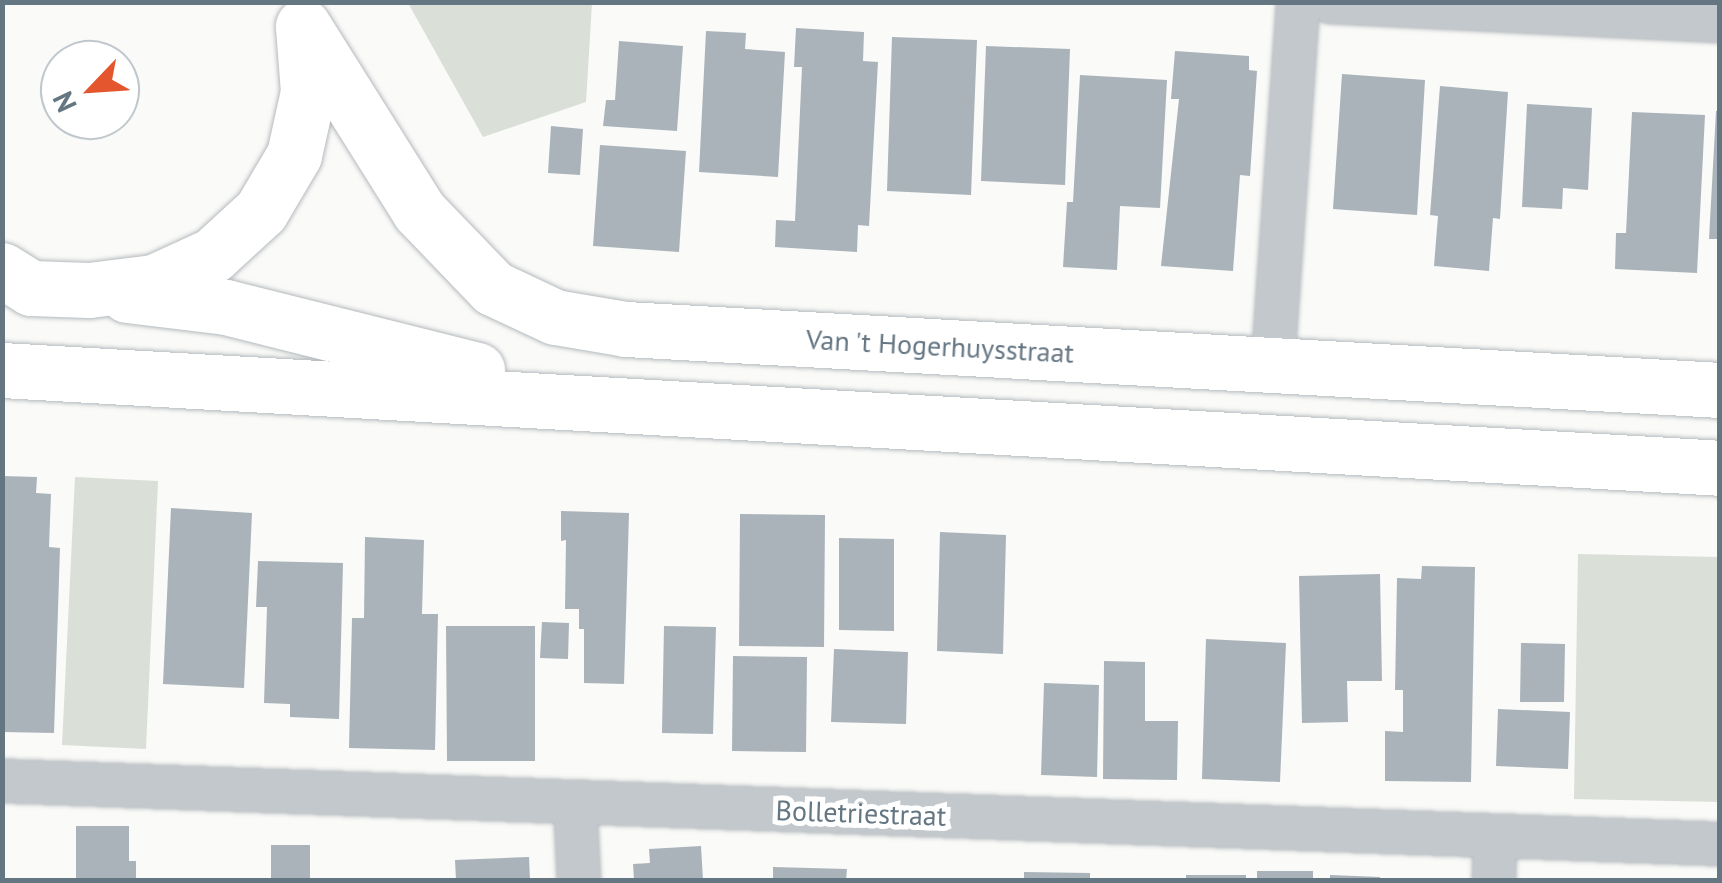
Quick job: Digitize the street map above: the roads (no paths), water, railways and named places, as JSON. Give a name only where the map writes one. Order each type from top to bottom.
[{"type":"main road","name":"Van 't Hogerhuysstraat","points":[[299,14],[420,211],[493,288],[554,317],[644,330],[1273,362],[1720,390]]},
{"type":"main road","points":[[89,290],[154,282],[212,255],[261,212],[294,155],[308,92],[299,14]]},
{"type":"main road","points":[[12,282],[226,307],[581,400]]},
{"type":"main road","points":[[2,370],[581,400],[1720,468]]},
{"type":"street","points":[[1273,362],[1298,2]]},
{"type":"street","points":[[1331,2],[1709,14]]},
{"type":"street","name":"Bolletriestraat","points":[[2,781],[1720,844]]},
{"type":"street","points":[[575,802],[579,880]]},
{"type":"street","points":[[1494,880],[1495,837]]}]
